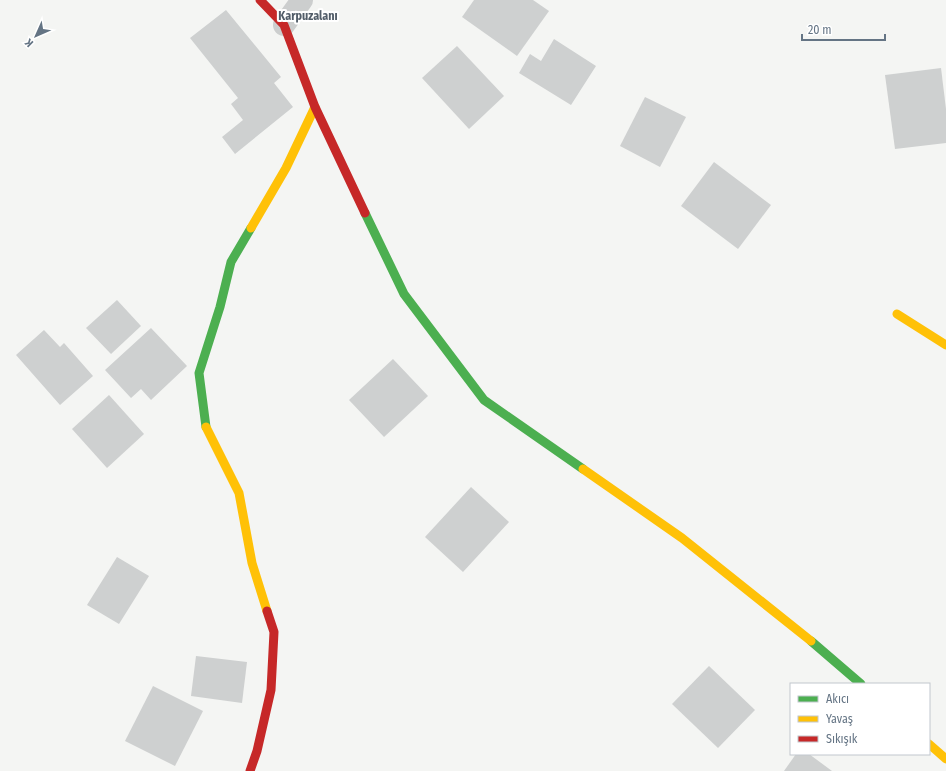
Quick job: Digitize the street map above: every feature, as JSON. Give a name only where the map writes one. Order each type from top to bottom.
[{"type":"main road","points":[[260,0],[284,25],[315,108],[404,294],[484,400],[682,538],[810,640],[860,683]]},
{"type":"main road","points":[[250,771],[257,751],[271,690],[274,632],[252,563],[239,493],[205,424],[199,373],[220,308],[231,262],[286,168],[315,108]]},
{"type":"main road","points":[[897,314],[946,345]]},
{"type":"main road","points":[[930,745],[946,759]]},
{"type":"street","points":[[284,25],[302,0]]},
{"type":"building","points":[[474,0],[533,0],[549,11],[517,56],[462,17]]},
{"type":"building","points":[[226,10],[281,77],[274,83],[293,107],[235,154],[222,137],[243,120],[231,104],[238,98],[190,38]]},
{"type":"building","points":[[554,39],[596,66],[571,105],[519,73],[530,54],[541,61]]},
{"type":"building","points":[[457,46],[504,96],[469,129],[422,78]]},
{"type":"building","points":[[941,68],[946,109],[946,143],[895,149],[885,75]]},
{"type":"building","points":[[645,97],[686,117],[660,167],[620,146]]},
{"type":"building","points":[[714,162],[771,205],[738,249],[681,206]]},
{"type":"building","points":[[117,300],[141,326],[111,354],[86,328]]},
{"type":"building","points":[[151,328],[187,366],[151,400],[141,389],[131,398],[105,370]]},
{"type":"building","points":[[44,330],[60,347],[64,343],[93,376],[60,405],[16,355]]},
{"type":"building","points":[[393,359],[428,396],[384,437],[349,400]]},
{"type":"building","points":[[109,395],[144,434],[107,468],[72,429]]},
{"type":"building","points":[[471,487],[509,522],[463,572],[425,537]]},
{"type":"building","points":[[117,557],[149,576],[119,624],[87,605]]},
{"type":"building","points":[[196,656],[247,662],[242,703],[191,696]]},
{"type":"building","points":[[709,666],[755,710],[718,748],[672,704]]},
{"type":"building","points":[[153,686],[203,711],[175,766],[125,741]]},
{"type":"building","points":[[795,755],[810,755],[832,771],[784,771]]},
{"type":"traffic: fast","points":[[365,213],[404,294],[484,400],[583,469]]},
{"type":"traffic: fast","points":[[206,427],[199,373],[220,307],[231,262],[251,228]]},
{"type":"traffic: fast","points":[[811,641],[860,683]]},
{"type":"traffic: slow","points":[[251,228],[286,168],[315,107]]},
{"type":"traffic: slow","points":[[897,314],[946,345]]},
{"type":"traffic: slow","points":[[206,427],[239,493],[252,563],[267,611]]},
{"type":"traffic: slow","points":[[583,469],[682,538],[811,641]]},
{"type":"traffic: slow","points":[[930,745],[946,759]]},
{"type":"traffic: jam","points":[[260,0],[284,25],[315,107],[365,213]]},
{"type":"traffic: jam","points":[[250,771],[257,751],[271,690],[274,632],[267,611]]},
{"type":"district","name":"Karpuzalanı","points":[[308,16]]}]
